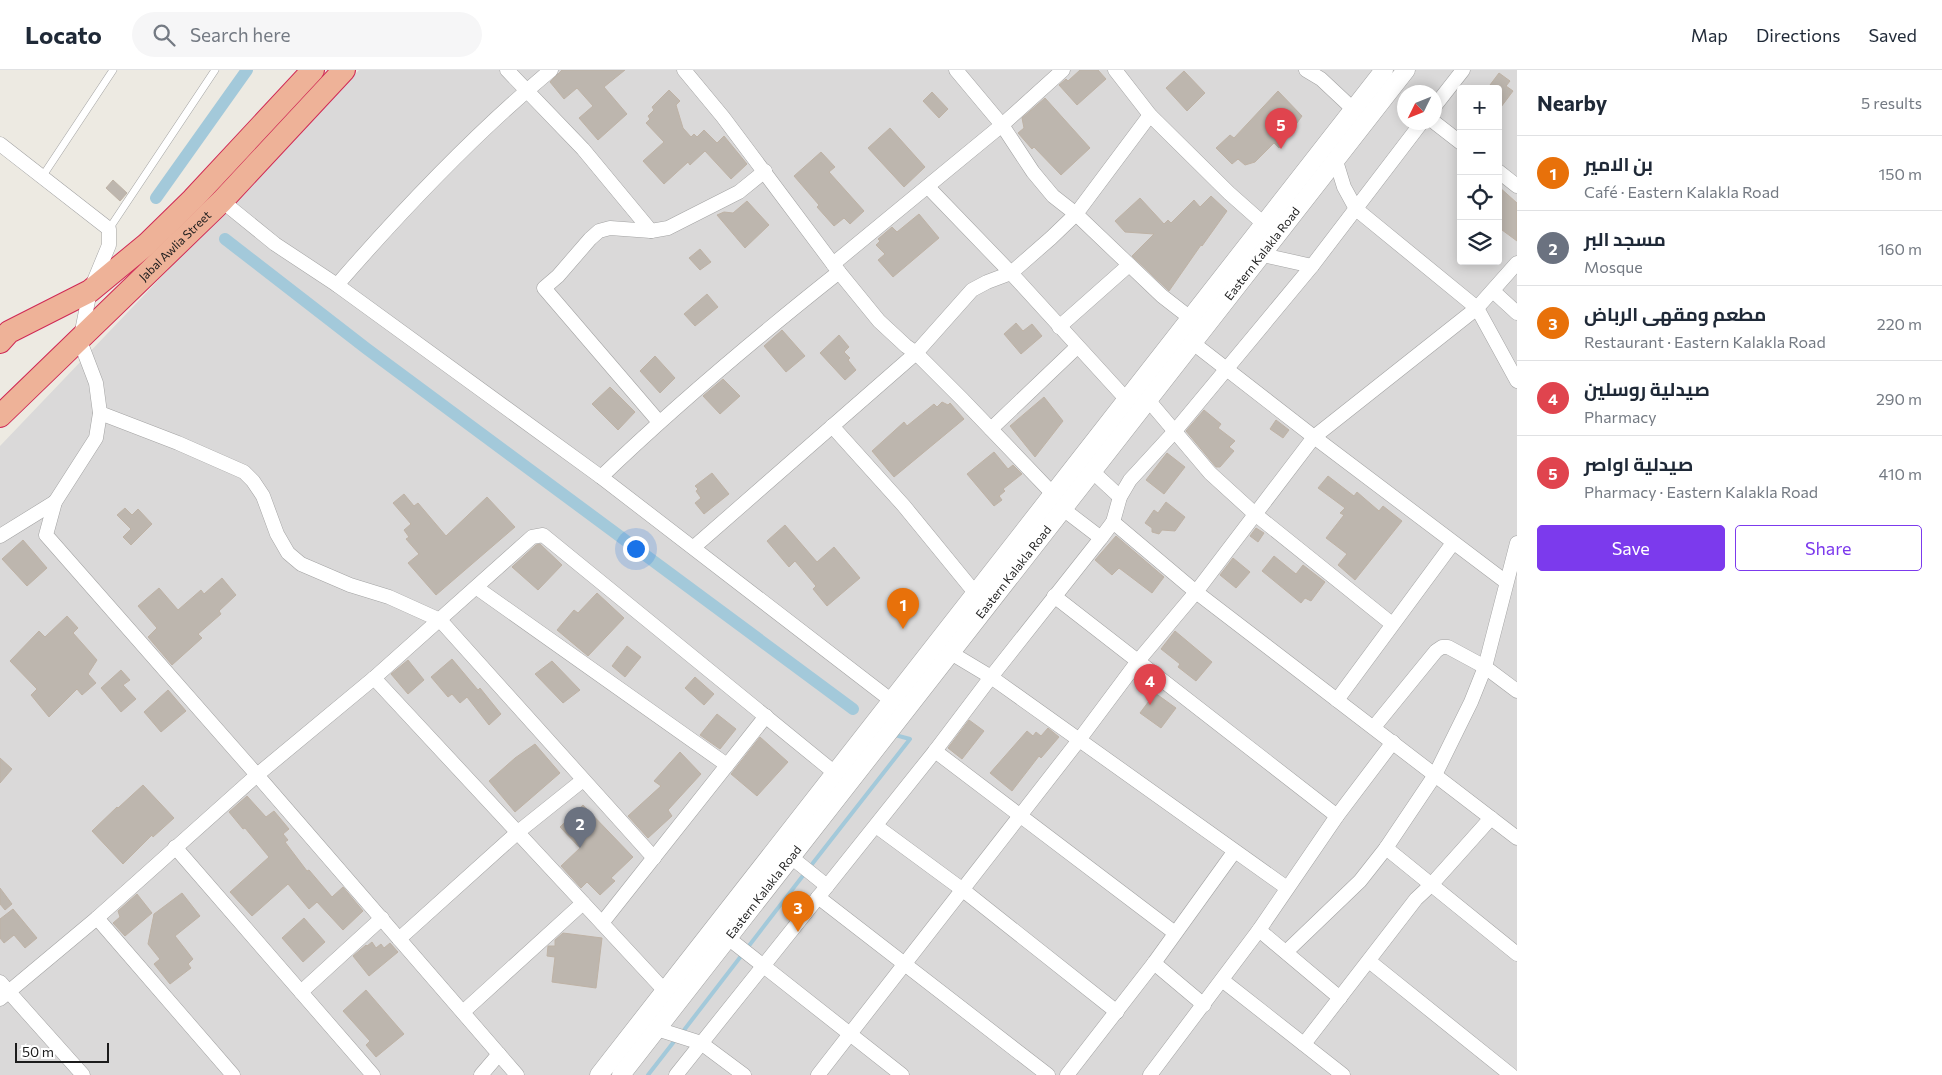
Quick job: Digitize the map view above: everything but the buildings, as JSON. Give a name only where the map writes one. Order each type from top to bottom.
[{"type":"highway","name":"Jabal Awlia Street","points":[[0,342],[9,332],[90,291],[169,224],[313,70]]},
{"type":"highway","name":"Jabal Awlia Street","points":[[0,416],[80,341],[222,202],[344,70]]},
{"type":"street","points":[[507,70],[583,149],[651,231]]},
{"type":"street","points":[[336,285],[422,190],[527,89],[550,70]]},
{"type":"street","points":[[684,70],[724,117],[836,268],[880,321],[916,353],[1053,494]]},
{"type":"street","points":[[956,70],[1002,126],[1033,172],[1053,196],[1076,214],[1129,265],[1205,329]]},
{"type":"street","points":[[601,477],[659,422],[928,187],[1002,126],[1063,70]]},
{"type":"street","points":[[1115,70],[1150,115],[1229,193],[1264,224]]},
{"type":"street","points":[[1306,70],[1321,79],[1353,109]]},
{"type":"street","name":"Eastern Kalakla Road","points":[[600,1075],[1384,70]]},
{"type":"street","name":"Eastern Kalakla Road","points":[[621,1075],[1406,70]]},
{"type":"street","points":[[1442,97],[1463,70]]},
{"type":"street","points":[[694,547],[916,353],[972,290],[1011,273],[1076,214],[1150,115]]},
{"type":"street","points":[[1442,128],[1457,140]]},
{"type":"street","points":[[676,1075],[876,826],[1054,596],[1114,522],[1120,497],[1130,480],[1175,431],[1312,266],[1416,130]]},
{"type":"street","points":[[0,144],[109,229],[108,249],[90,291],[80,341],[96,383],[100,413],[96,438],[55,502],[46,535],[257,774],[517,1075]]},
{"type":"street","points":[[1336,161],[1344,187],[1356,209],[1477,308],[1517,381]]},
{"type":"street","points":[[659,422],[544,288],[558,276],[599,231],[610,228],[651,231],[668,228],[739,192],[765,171]]},
{"type":"street","points":[[1502,174],[1517,186]]},
{"type":"street","points":[[928,187],[1011,273],[1127,400]]},
{"type":"street","points":[[222,202],[275,244],[336,285],[601,477],[892,701]]},
{"type":"street","points":[[1263,255],[1312,266]]},
{"type":"street","points":[[818,1075],[1079,740],[1138,661],[1196,592],[1314,437],[1477,308],[1517,263]]},
{"type":"street","points":[[1059,327],[1129,265]]},
{"type":"street","points":[[1493,291],[1517,313]]},
{"type":"street","points":[[1193,344],[1506,582]]},
{"type":"street","points":[[991,429],[1077,347]]},
{"type":"street","points":[[1149,400],[1210,473],[1255,514],[1392,624]]},
{"type":"street","points":[[100,413],[178,442],[244,472],[263,496],[277,534],[288,553],[301,564],[335,579],[388,597],[440,620],[654,858]]},
{"type":"street","points":[[832,426],[904,506],[976,594]]},
{"type":"street","points":[[1093,472],[1120,497]]},
{"type":"street","points":[[0,536],[55,502]]},
{"type":"street","points":[[1063,509],[1101,538]]},
{"type":"street","points":[[1114,522],[1196,592],[1517,838]]},
{"type":"street","points":[[83,1075],[3,991],[97,918],[257,774],[374,678],[532,537],[542,535],[836,773]]},
{"type":"street","points":[[1337,700],[1453,543]]},
{"type":"street","points":[[1286,952],[1360,881],[1386,848],[1434,775],[1471,702],[1485,667],[1517,543]]},
{"type":"street","points":[[477,588],[727,766]]},
{"type":"street","points":[[1054,596],[1337,816]]},
{"type":"street","points":[[1374,727],[1436,650],[1442,647],[1448,647],[1485,667],[1517,691]]},
{"type":"street","points":[[951,653],[991,677],[1287,888]]},
{"type":"street","points":[[374,678],[665,992]]},
{"type":"street","points":[[602,923],[766,716]]},
{"type":"street","points":[[1150,1075],[1259,930],[1337,816],[1394,742]]},
{"type":"street","points":[[935,751],[1175,934]]},
{"type":"street","points":[[400,939],[518,832],[583,780]]},
{"type":"street","points":[[1304,1044],[1416,899],[1432,884],[1491,818]]},
{"type":"street","points":[[876,826],[963,890],[1116,1012]]},
{"type":"street","points":[[175,847],[373,1075]]},
{"type":"street","points":[[1386,848],[1517,954]]},
{"type":"street","points":[[1067,1075],[1154,963],[1234,852]]},
{"type":"street","points":[[791,857],[827,886]]},
{"type":"street","points":[[818,897],[1048,1075]]},
{"type":"street","points":[[463,1012],[583,903]]},
{"type":"street","points":[[97,918],[233,1075]]},
{"type":"street","points":[[301,992],[382,918]]},
{"type":"street","points":[[1259,930],[1340,998]]},
{"type":"street","points":[[728,938],[902,1075]]},
{"type":"street","points":[[1370,961],[1511,1075]]},
{"type":"street","points":[[1154,963],[1204,1005]]},
{"type":"street","points":[[1222,980],[1304,1044],[1336,1073]]},
{"type":"street","points":[[657,1029],[701,1043],[744,1075]]},
{"type":"street","points":[[482,1075],[499,1054]]},
{"type":"lane","points":[[42,177],[113,70]]},
{"type":"lane","points":[[109,229],[215,70]]},
{"type":"shaded area","points":[[359,70],[1517,70],[1517,1075],[0,1075],[0,446]]},
{"type":"waterway","points":[[156,198],[247,70]]},
{"type":"waterway","points":[[225,239],[367,349],[853,709]]},
{"type":"waterway","points":[[809,868],[910,739],[895,735]]},
{"type":"waterway","points":[[681,1034],[805,873]]},
{"type":"waterway","points":[[648,1075],[676,1039]]},
{"type":"place","name":"صيدلية اواصر","points":[[1281,149]]},
{"type":"place","name":"بن الامير","points":[[903,629]]},
{"type":"place","name":"صيدلية روسلين","points":[[1150,705]]},
{"type":"place","name":"مسجد البر","points":[[580,848]]},
{"type":"place","name":"مطعم ومقهى الرباض","points":[[798,932]]}]
